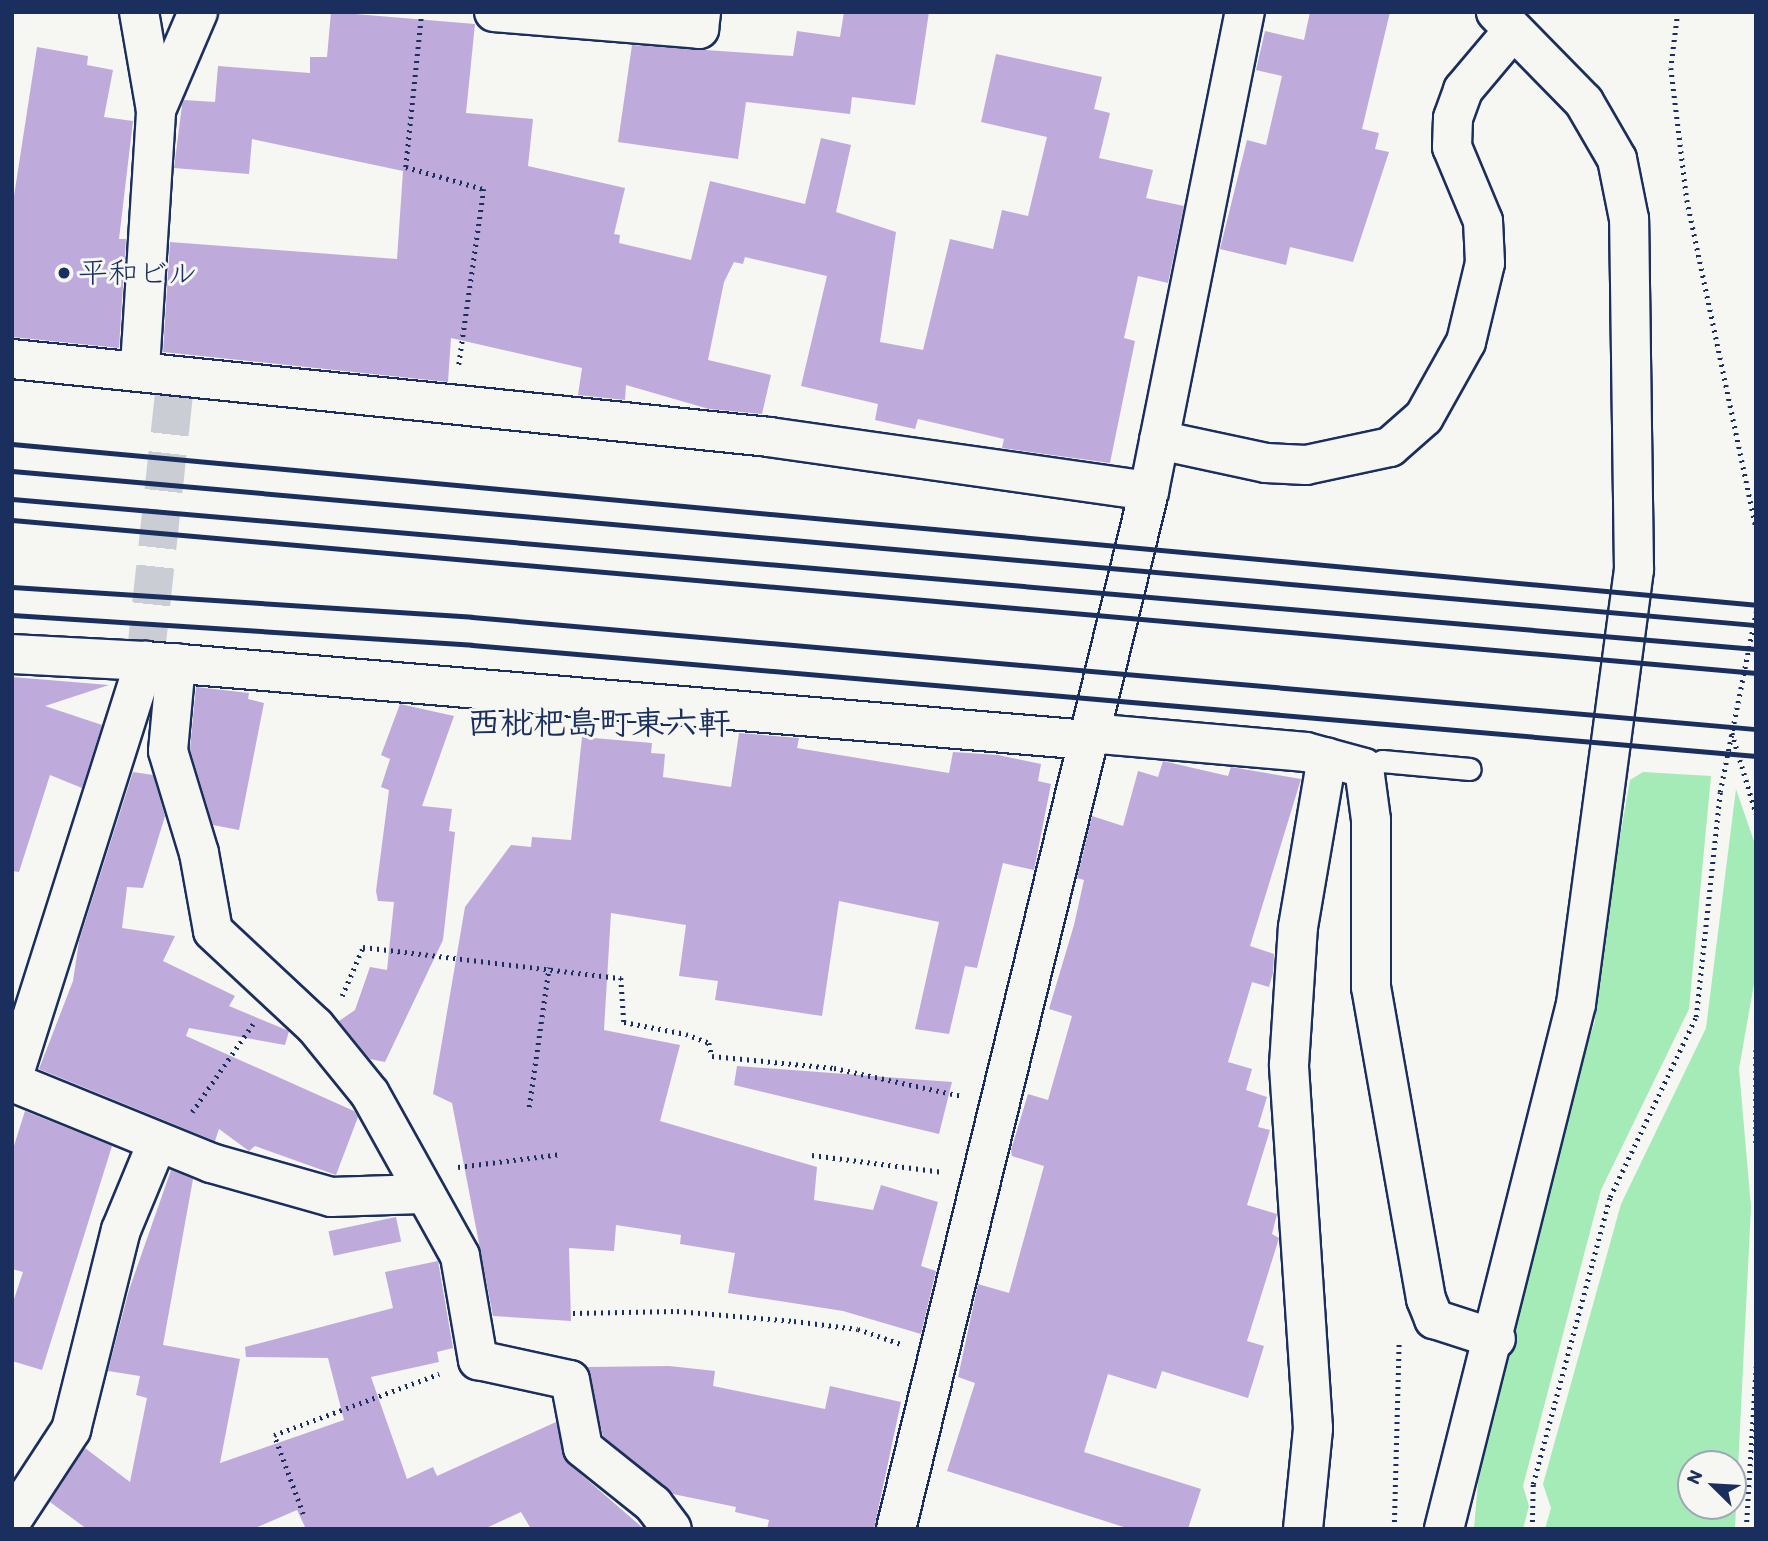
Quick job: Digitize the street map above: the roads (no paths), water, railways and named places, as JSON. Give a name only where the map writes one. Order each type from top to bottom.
[{"type":"street","points":[[139,12],[156,110],[140,367]]},
{"type":"street","points":[[156,110],[198,12]]},
{"type":"street","points":[[494,12],[699,29],[701,12]]},
{"type":"street","points":[[897,1529],[1149,491],[1245,12]]},
{"type":"street","points":[[1159,440],[1265,463],[1306,465],[1390,447],[1424,417],[1466,342],[1485,263],[1483,221],[1452,147],[1453,118],[1463,90],[1504,23],[1584,102],[1617,159],[1629,219],[1634,570],[1576,1003],[1496,1339],[1444,1529]]},
{"type":"street","points":[[12,359],[140,367],[176,377],[769,437],[1149,491]]},
{"type":"street","points":[[12,654],[161,662],[1088,736],[1327,757],[1364,768],[1371,820],[1371,987],[1432,1311],[1455,1328],[1496,1339]]},
{"type":"street","points":[[161,662],[168,751],[200,853],[207,915],[227,949],[315,1026],[370,1094],[417,1185],[460,1256],[478,1360],[570,1380],[583,1448],[653,1504],[672,1529]]},
{"type":"street","points":[[161,662],[13,1078],[162,1145],[331,1197],[417,1185]]},
{"type":"street","points":[[1303,1529],[1314,1428],[1289,1065],[1298,927],[1327,757]]},
{"type":"street","points":[[12,1520],[71,1430],[121,1230],[162,1145]]},
{"type":"lane","points":[[1364,768],[1382,761],[1470,769]]},
{"type":"tunnel","points":[[145,661],[176,377]]},
{"type":"railway","points":[[12,444],[1756,605]]},
{"type":"railway","points":[[12,471],[1756,625]]},
{"type":"railway","points":[[12,499],[1756,649]]},
{"type":"railway","points":[[12,520],[1756,673]]},
{"type":"railway","points":[[12,587],[472,617],[1756,729]]},
{"type":"railway","points":[[12,615],[472,645],[1756,756]]},
{"type":"place","name":"平和ビル","points":[[64,273]]},
{"type":"district","name":"西枇杷島町東六軒","points":[[599,723]]}]
